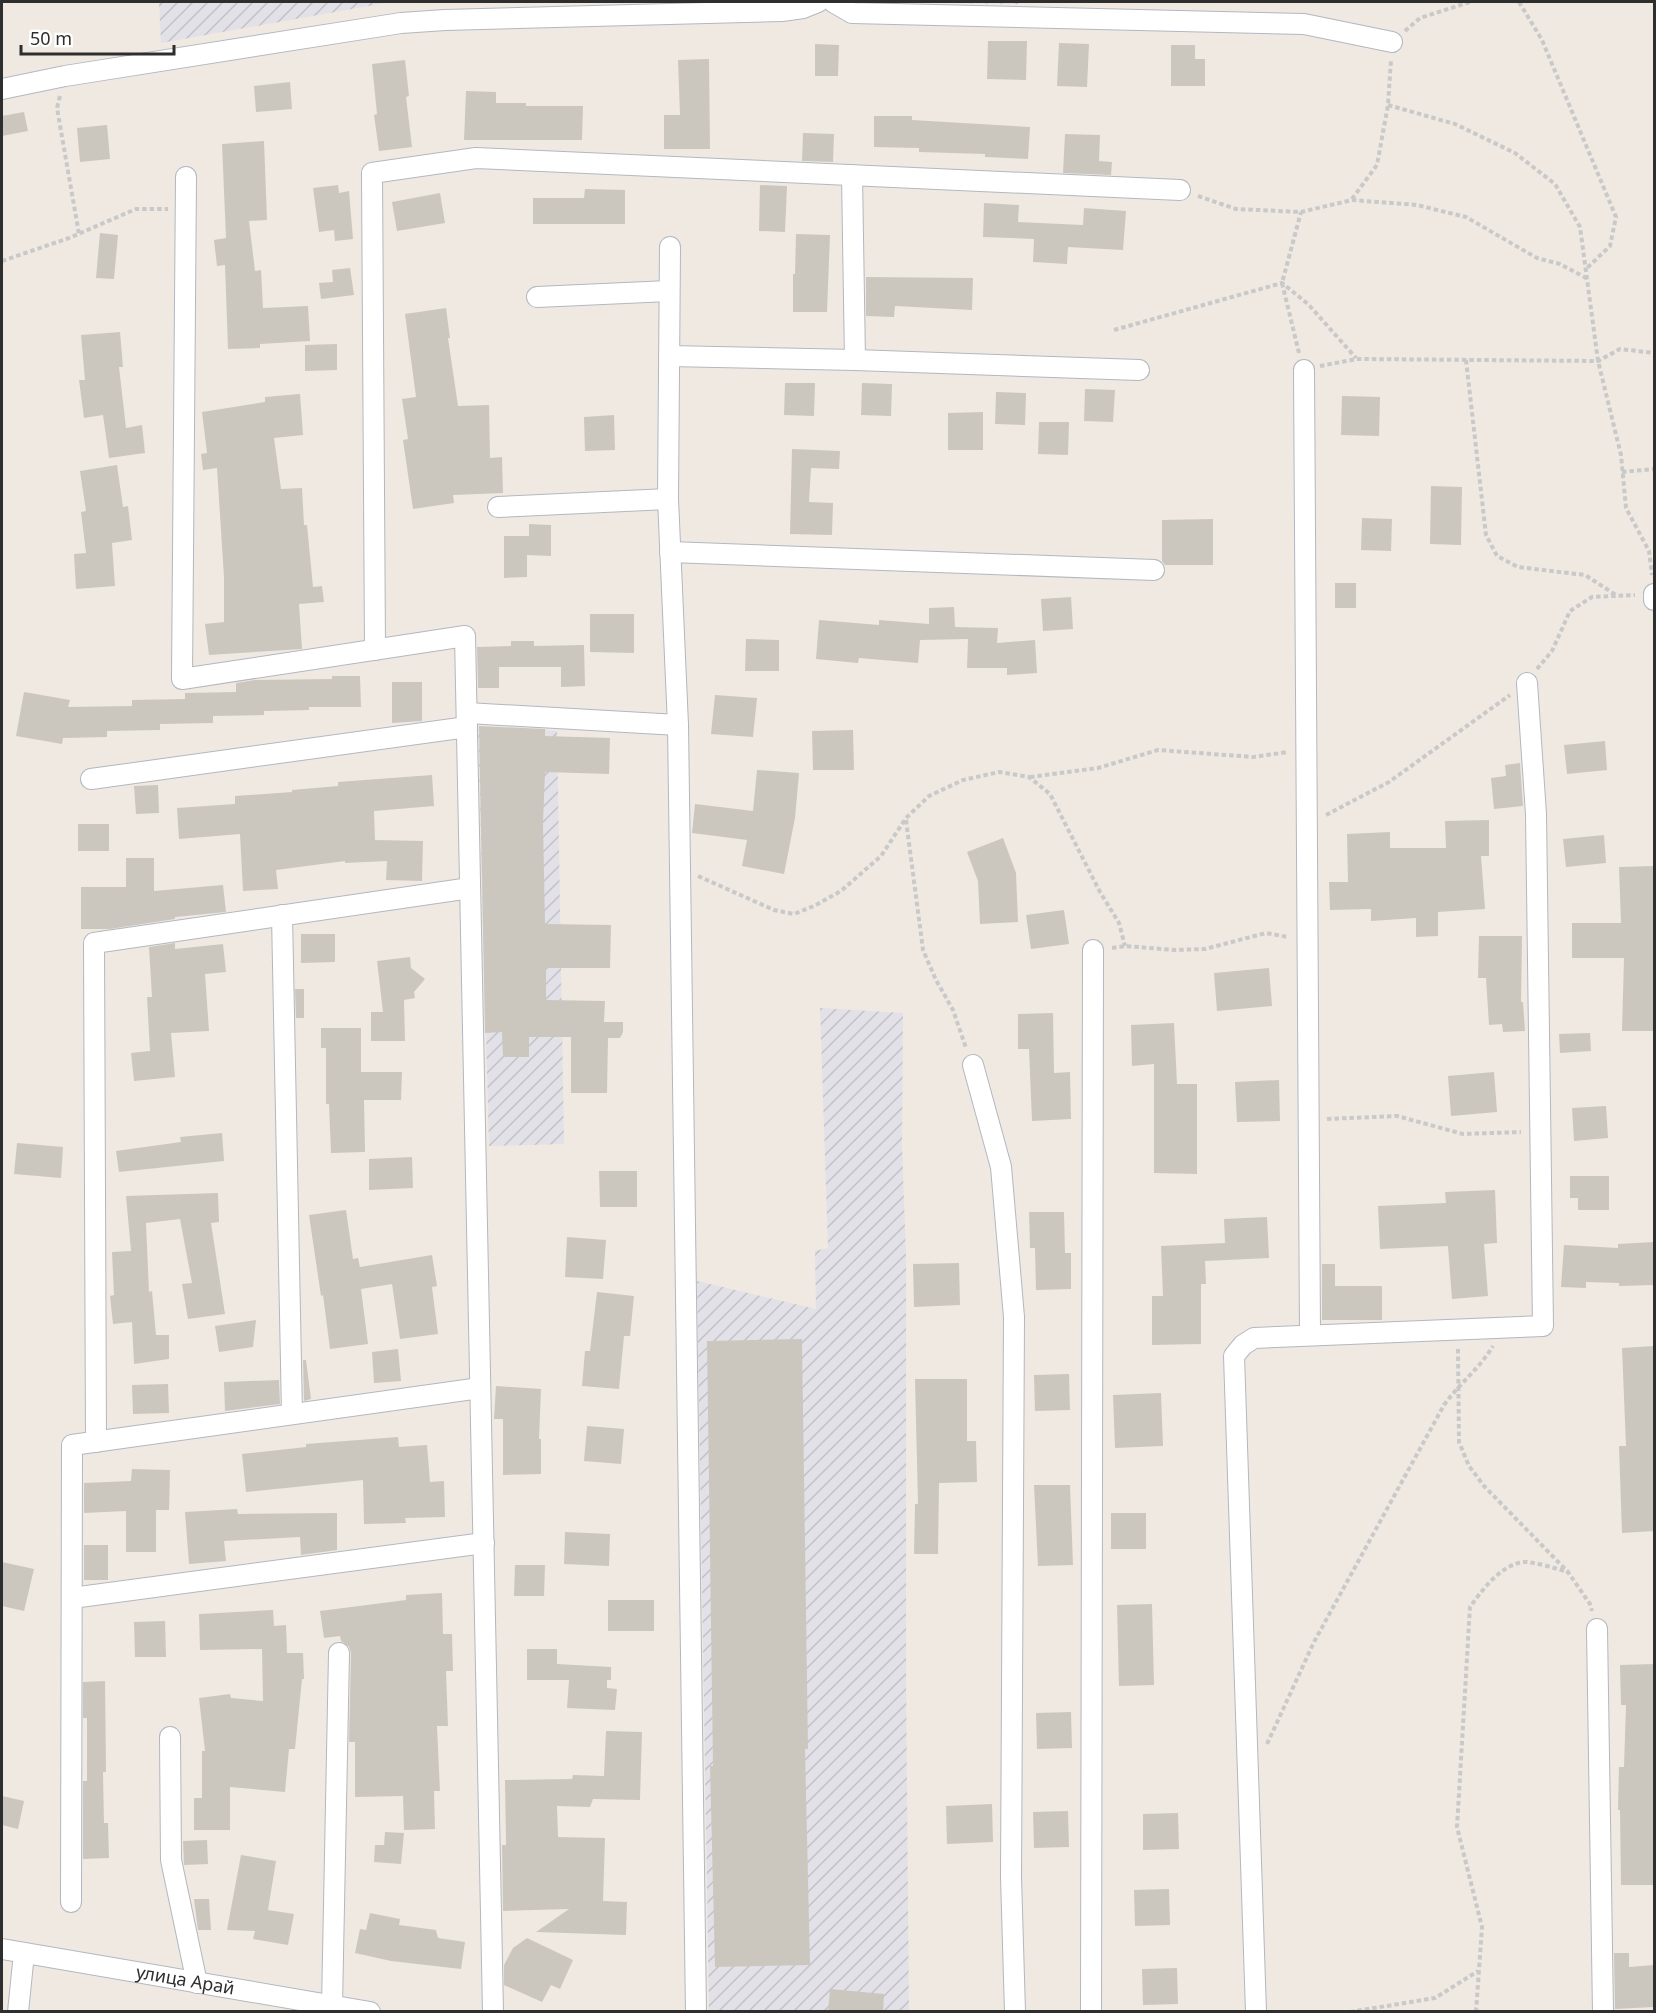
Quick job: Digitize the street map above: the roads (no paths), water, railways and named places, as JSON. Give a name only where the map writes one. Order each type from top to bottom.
[{"type":"street","points":[[2,89],[65,76],[400,23],[782,11],[803,8],[818,2]]},
{"type":"street","points":[[833,2],[852,13],[1304,24],[1392,42]]},
{"type":"street","points":[[375,650],[372,173],[476,158],[1180,190]]},
{"type":"street","points":[[852,175],[855,360]]},
{"type":"street","points":[[186,177],[182,679],[465,636],[493,2012]]},
{"type":"street","points":[[670,247],[668,499],[678,725],[696,2012]]},
{"type":"street","points":[[537,297],[669,291]]},
{"type":"street","points":[[669,356],[1139,370]]},
{"type":"street","points":[[1304,370],[1310,1334]]},
{"type":"street","points":[[498,507],[668,499]]},
{"type":"street","points":[[670,552],[1154,570]]},
{"type":"street","points":[[1654,594],[1654,600]]},
{"type":"street","points":[[1256,2012],[1234,1356],[1254,1338],[1543,1326],[1536,814],[1527,683]]},
{"type":"street","points":[[91,778],[467,720],[678,725]]},
{"type":"street","points":[[96,1442],[94,943],[470,888]]},
{"type":"street","points":[[282,915],[292,1414]]},
{"type":"street","points":[[1091,2012],[1094,950]]},
{"type":"street","points":[[973,1065],[1001,1167],[1014,1317],[1011,1877],[1015,2012]]},
{"type":"street","points":[[71,1902],[72,1445],[480,1388]]},
{"type":"street","points":[[72,1598],[484,1543]]},
{"type":"street","points":[[1597,1629],[1603,2012]]},
{"type":"street","points":[[332,2006],[339,1653]]},
{"type":"street","points":[[170,1737],[171,1860],[197,1983]]},
{"type":"street","name":"улица Арай","points":[[2,1949],[370,2012]]},
{"type":"street","points":[[18,2012],[24,1953]]}]
